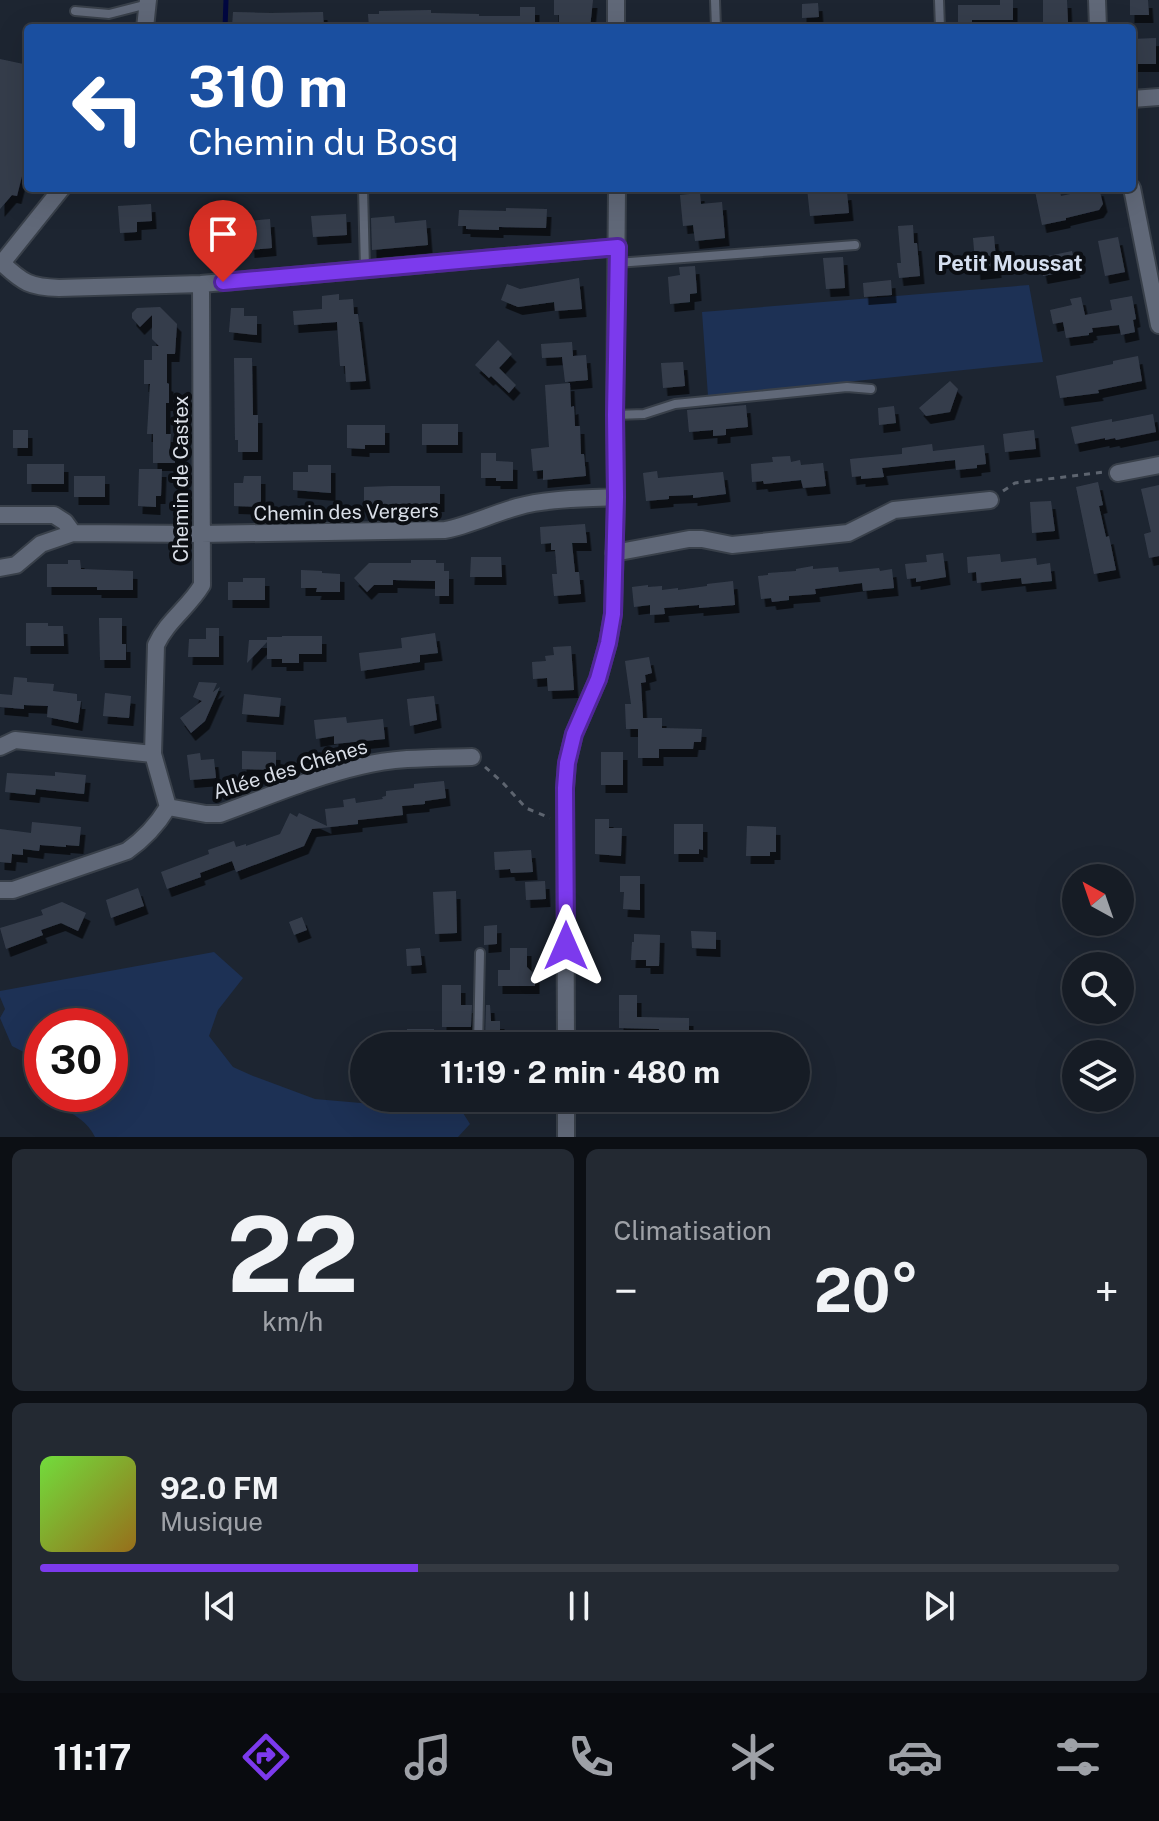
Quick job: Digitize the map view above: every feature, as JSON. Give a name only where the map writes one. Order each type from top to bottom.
[{"type":"street","points":[[616,0],[616,24]]},
{"type":"street","points":[[1097,0],[1098,24]]},
{"type":"street","points":[[145,24],[148,2]]},
{"type":"street","points":[[1136,99],[1159,97]]},
{"type":"street","points":[[59,192],[1,263],[22,281],[42,287],[201,284],[365,269],[618,255]]},
{"type":"street","points":[[566,1032],[565,788],[574,734],[598,679],[613,614],[617,192]]},
{"type":"street","points":[[1133,192],[1159,325]]},
{"type":"street","name":"Chemin de Castex","points":[[168,807],[153,754],[156,645],[162,633],[197,595],[202,585],[201,284]]},
{"type":"street","points":[[1118,473],[1159,465]]},
{"type":"street","name":"Chemin des Vergers","points":[[0,568],[16,565],[41,544],[73,533],[445,530],[474,523],[518,506],[616,497]]},
{"type":"street","points":[[614,553],[689,539],[732,545],[848,533],[894,510],[990,500]]},
{"type":"street","name":"Chemin des Vergers","points":[[0,515],[54,515],[65,522],[73,533]]},
{"type":"street","points":[[0,747],[15,740],[153,754]]},
{"type":"street","name":"Allée des Chênes","points":[[168,807],[220,814],[309,780],[363,765],[411,758],[472,757]]},
{"type":"street","points":[[0,890],[13,890],[127,851],[160,822],[168,807]]},
{"type":"street","points":[[565,1112],[566,1137]]},
{"type":"lane","points":[[715,0],[716,24]]},
{"type":"lane","points":[[939,0],[940,24]]},
{"type":"lane","points":[[75,11],[109,14],[148,2]]},
{"type":"lane","points":[[363,192],[365,269]]},
{"type":"lane","points":[[618,255],[855,245]]},
{"type":"lane","points":[[615,415],[644,414],[675,404],[847,387],[871,389]]},
{"type":"lane","points":[[478,1032],[480,953]]},
{"type":"path","points":[[990,500],[1015,483],[1100,471],[1118,473]]},
{"type":"path","points":[[472,757],[495,775],[526,808],[565,823]]},
{"type":"shaded area","points":[[1029,285],[1043,362],[708,396],[702,312]]},
{"type":"shaded area","points":[[214,952],[243,978],[218,1010],[209,1036],[233,1067],[315,1099],[350,1102],[350,1112],[461,1112],[470,1124],[458,1137],[95,1137],[89,1127],[68,1112],[128,1112],[128,1008],[24,1008],[24,1052],[12,1046],[0,1018],[5,1009],[0,991]]},
{"type":"building","points":[[554,0],[593,0],[590,24],[559,24],[559,15],[554,15]]},
{"type":"building","points":[[1000,0],[1013,0],[1013,20],[972,20],[972,24],[958,24],[958,5],[1000,5]]},
{"type":"building","points":[[1043,0],[1067,0],[1068,22],[1043,23]]},
{"type":"building","points":[[1130,0],[1148,0],[1149,15],[1130,15]]},
{"type":"building","points":[[818,3],[819,17],[802,18],[802,4]]},
{"type":"building","points":[[520,7],[535,7],[535,24],[369,24],[368,14],[431,10],[431,13],[520,16]]},
{"type":"building","points":[[233,12],[323,12],[324,24],[232,24]]},
{"type":"building","points":[[1156,38],[1156,64],[1136,64],[1136,39]]},
{"type":"building","points":[[0,59],[24,64],[24,168],[17,196],[12,195],[0,209]]},
{"type":"building","points":[[807,192],[847,192],[849,213],[810,216]]},
{"type":"building","points":[[1035,192],[1060,192],[1061,196],[1100,192],[1103,204],[1099,210],[1042,225]]},
{"type":"building","points":[[700,193],[701,204],[722,202],[725,238],[695,241],[693,225],[683,226],[680,195]]},
{"type":"building","points":[[151,204],[152,221],[137,222],[137,232],[120,233],[118,206]]},
{"type":"building","points":[[506,208],[547,209],[546,228],[499,227],[499,230],[458,226],[459,210],[506,211]]},
{"type":"building","points":[[346,214],[347,235],[313,237],[311,216]]},
{"type":"building","points":[[394,216],[395,223],[426,220],[428,245],[372,250],[371,218]]},
{"type":"building","points":[[270,219],[272,248],[250,250],[248,221]]},
{"type":"building","points":[[913,225],[920,276],[899,278],[898,226]]},
{"type":"building","points":[[994,236],[997,270],[976,272],[973,238]]},
{"type":"building","points":[[1118,237],[1125,272],[1105,276],[1098,241]]},
{"type":"building","points":[[1072,251],[1076,270],[1043,276],[1039,258]]},
{"type":"building","points":[[843,257],[845,288],[826,289],[823,258]]},
{"type":"building","points":[[695,266],[697,293],[690,294],[690,302],[670,304],[668,277],[680,275],[679,267]]},
{"type":"building","points":[[579,278],[582,309],[555,311],[554,302],[518,307],[501,300],[507,284],[520,289]]},
{"type":"building","points":[[891,280],[892,295],[864,297],[863,283]]},
{"type":"building","points":[[339,294],[339,300],[353,299],[354,314],[358,314],[366,381],[346,382],[345,366],[340,366],[337,322],[294,325],[293,311],[322,309],[322,296]]},
{"type":"building","points":[[1132,296],[1135,332],[1121,335],[1119,325],[1092,328],[1093,332],[1089,335],[1066,338],[1063,322],[1053,324],[1050,310],[1072,305],[1070,299],[1081,297],[1085,315],[1112,310],[1110,300]]},
{"type":"building","points":[[160,307],[177,324],[175,354],[167,354],[169,403],[166,403],[166,434],[171,434],[170,448],[175,448],[175,463],[153,463],[153,434],[147,434],[150,384],[144,384],[144,360],[152,360],[152,346],[159,346],[152,339],[152,315],[140,327],[132,318],[137,308]]},
{"type":"building","points":[[231,308],[244,308],[244,316],[257,316],[257,335],[229,332]]},
{"type":"building","points":[[498,340],[512,354],[499,368],[516,385],[509,393],[475,365]]},
{"type":"building","points":[[572,342],[573,356],[586,355],[588,380],[565,382],[562,357],[542,358],[541,344]]},
{"type":"building","points":[[1138,356],[1142,381],[1098,390],[1099,393],[1060,398],[1056,376]]},
{"type":"building","points":[[234,358],[252,358],[253,415],[258,415],[258,452],[238,452],[238,440],[235,440]]},
{"type":"building","points":[[683,362],[685,386],[663,388],[661,363]]},
{"type":"building","points":[[950,381],[958,389],[950,412],[926,416],[919,408]]},
{"type":"building","points":[[570,383],[571,407],[574,406],[575,426],[580,426],[586,476],[543,480],[543,470],[533,471],[531,449],[549,447],[545,385]]},
{"type":"building","points":[[746,405],[748,427],[726,429],[726,435],[713,436],[713,430],[689,432],[687,410]]},
{"type":"building","points":[[894,406],[896,423],[879,425],[878,408]]},
{"type":"building","points":[[1153,414],[1156,432],[1075,444],[1071,427]]},
{"type":"building","points":[[422,424],[458,424],[458,445],[422,445]]},
{"type":"building","points":[[347,425],[385,425],[385,445],[365,445],[365,449],[347,448]]},
{"type":"building","points":[[13,430],[28,430],[28,448],[13,448]]},
{"type":"building","points":[[1034,430],[1036,449],[1005,452],[1003,434]]},
{"type":"building","points":[[932,444],[933,451],[984,445],[986,464],[956,470],[955,460],[882,468],[884,477],[852,477],[850,459],[902,454],[902,448]]},
{"type":"building","points":[[481,453],[496,453],[496,461],[513,462],[513,481],[481,478]]},
{"type":"building","points":[[790,456],[791,462],[800,460],[801,465],[823,463],[826,486],[803,488],[801,480],[764,484],[763,481],[752,482],[751,464],[773,462],[772,457]]},
{"type":"building","points":[[27,464],[64,464],[64,484],[27,484]]},
{"type":"building","points":[[308,465],[331,465],[331,493],[293,490],[293,472],[308,472]]},
{"type":"building","points":[[139,469],[162,469],[161,496],[156,496],[156,507],[138,506]]},
{"type":"building","points":[[657,471],[658,478],[723,472],[726,494],[693,498],[693,495],[669,496],[669,499],[646,501],[643,473]]},
{"type":"building","points":[[74,476],[105,476],[105,497],[74,497]]},
{"type":"building","points":[[244,476],[261,476],[261,507],[234,506],[234,483],[243,483]]},
{"type":"building","points":[[1098,482],[1103,505],[1099,506],[1116,570],[1094,574],[1076,487]]},
{"type":"building","points":[[1159,485],[1159,556],[1149,558],[1144,534],[1151,532],[1141,489]]},
{"type":"building","points":[[440,486],[440,504],[364,505],[364,487]]},
{"type":"building","points":[[1051,501],[1055,531],[1032,533],[1030,502]]},
{"type":"building","points":[[585,524],[587,543],[572,543],[581,594],[554,596],[552,574],[557,574],[555,550],[551,550],[551,543],[541,544],[540,527]]},
{"type":"building","points":[[943,553],[946,577],[916,582],[916,578],[907,579],[905,564],[927,562],[926,555]]},
{"type":"building","points":[[1000,554],[1001,562],[1036,558],[1037,565],[1050,563],[1052,581],[1022,584],[1021,578],[977,583],[976,572],[968,573],[967,557]]},
{"type":"building","points":[[471,557],[501,557],[502,577],[470,577]]},
{"type":"building","points":[[68,560],[80,560],[81,569],[133,571],[133,590],[47,587],[47,564],[68,564]]},
{"type":"building","points":[[411,560],[444,563],[444,571],[449,571],[449,596],[435,596],[435,581],[393,580],[393,585],[374,585],[367,592],[354,578],[369,563],[411,563]]},
{"type":"building","points":[[813,566],[813,569],[838,567],[839,572],[892,569],[894,588],[863,591],[862,583],[815,589],[816,594],[789,596],[789,600],[772,602],[771,598],[761,599],[758,576]]},
{"type":"building","points":[[301,570],[340,574],[340,592],[316,592],[317,588],[301,588]]},
{"type":"building","points":[[243,578],[265,578],[265,600],[228,600],[228,582],[243,582]]},
{"type":"building","points":[[733,581],[735,605],[664,608],[665,614],[650,615],[650,605],[634,607],[632,587],[648,585],[662,586],[662,590],[678,590]]},
{"type":"building","points":[[99,618],[122,618],[122,644],[126,644],[126,660],[100,660]]},
{"type":"building","points":[[26,623],[63,626],[64,646],[26,646]]},
{"type":"building","points":[[206,628],[219,628],[219,657],[188,657],[189,639],[206,639]]},
{"type":"building","points":[[435,633],[438,653],[420,655],[420,662],[361,671],[359,653],[402,648],[401,638]]},
{"type":"building","points":[[322,636],[322,654],[299,654],[299,663],[282,663],[282,659],[267,659],[267,642],[247,663],[249,640]]},
{"type":"building","points":[[571,646],[574,690],[548,691],[547,678],[533,679],[532,662],[546,661],[545,656],[554,655],[553,647]]},
{"type":"building","points":[[649,657],[652,673],[645,675],[646,682],[641,683],[643,718],[662,718],[662,728],[702,729],[701,742],[694,742],[693,749],[659,749],[659,758],[638,758],[638,729],[626,729],[625,704],[631,704],[625,661]]},
{"type":"building","points":[[14,677],[27,678],[27,682],[54,684],[53,691],[77,694],[77,701],[81,701],[78,723],[47,717],[48,706],[24,705],[24,709],[0,707],[0,694],[12,695]]},
{"type":"building","points":[[199,682],[217,683],[213,692],[220,687],[205,721],[191,733],[180,718],[202,701],[193,697]]},
{"type":"building","points":[[105,693],[131,696],[129,718],[103,716]]},
{"type":"building","points":[[244,694],[281,698],[279,717],[242,714]]},
{"type":"building","points":[[434,696],[437,720],[410,726],[407,699]]},
{"type":"building","points":[[346,717],[347,723],[383,719],[385,739],[334,744],[334,736],[316,739],[314,720]]},
{"type":"building","points":[[242,751],[276,752],[276,770],[242,769]]},
{"type":"building","points":[[601,752],[623,752],[623,785],[601,785]]},
{"type":"building","points":[[200,753],[201,760],[214,759],[216,778],[190,780],[187,755]]},
{"type":"building","points":[[55,772],[86,775],[84,794],[36,789],[35,795],[5,792],[7,773],[55,776]]},
{"type":"building","points":[[444,781],[446,798],[402,806],[403,815],[312,829],[304,846],[236,872],[232,861],[200,873],[201,877],[167,889],[161,872],[234,841],[236,847],[246,846],[280,834],[290,813],[297,817],[299,813],[327,826],[325,809],[344,807],[343,800],[355,798],[356,803],[383,799],[386,791]]},
{"type":"building","points":[[595,819],[609,819],[609,828],[622,828],[621,856],[595,854]]},
{"type":"building","points":[[32,822],[81,827],[79,846],[40,845],[39,851],[23,849],[23,855],[12,854],[11,863],[0,862],[0,829],[31,833]]},
{"type":"building","points":[[674,824],[703,824],[703,850],[699,849],[699,854],[674,854]]},
{"type":"building","points":[[747,826],[776,827],[776,852],[770,852],[770,856],[746,856]]},
{"type":"building","points":[[531,850],[533,872],[495,870],[494,852]]},
{"type":"building","points":[[620,876],[640,876],[640,910],[623,909],[624,892],[620,892]]},
{"type":"building","points":[[545,881],[546,899],[526,900],[525,882]]},
{"type":"building","points":[[138,888],[144,906],[111,918],[106,900]]},
{"type":"building","points":[[456,891],[457,933],[435,934],[433,892]]},
{"type":"building","points":[[62,902],[86,913],[78,931],[61,923],[41,930],[43,935],[6,949],[0,928],[43,915],[41,910]]},
{"type":"building","points":[[302,917],[307,930],[294,935],[289,922]]},
{"type":"building","points":[[497,925],[497,944],[484,945],[484,926]]},
{"type":"building","points":[[691,931],[716,932],[716,949],[692,948]]},
{"type":"building","points":[[634,934],[660,935],[659,966],[646,966],[646,960],[631,960]]},
{"type":"building","points":[[420,948],[422,965],[407,966],[406,949]]},
{"type":"building","points":[[510,948],[527,948],[527,967],[535,975],[535,986],[498,986],[498,970],[510,970]]},
{"type":"building","points":[[442,985],[461,985],[461,1005],[472,1005],[471,1027],[442,1027]]},
{"type":"building","points":[[619,995],[637,995],[637,1017],[689,1018],[689,1032],[619,1028]]},
{"type":"building","points":[[486,1005],[490,1005],[491,1021],[500,1021],[500,1032],[485,1032]]},
{"type":"building","points":[[407,1029],[434,1029],[434,1032],[407,1032]]},
{"type":"waterway","points":[[225,24],[226,0]]},
{"type":"district","name":"Petit Moussat","points":[[1010,263]]},
{"type":"route","points":[[223,282],[618,247],[613,614],[598,679],[574,734],[567,763],[566,946]]}]
